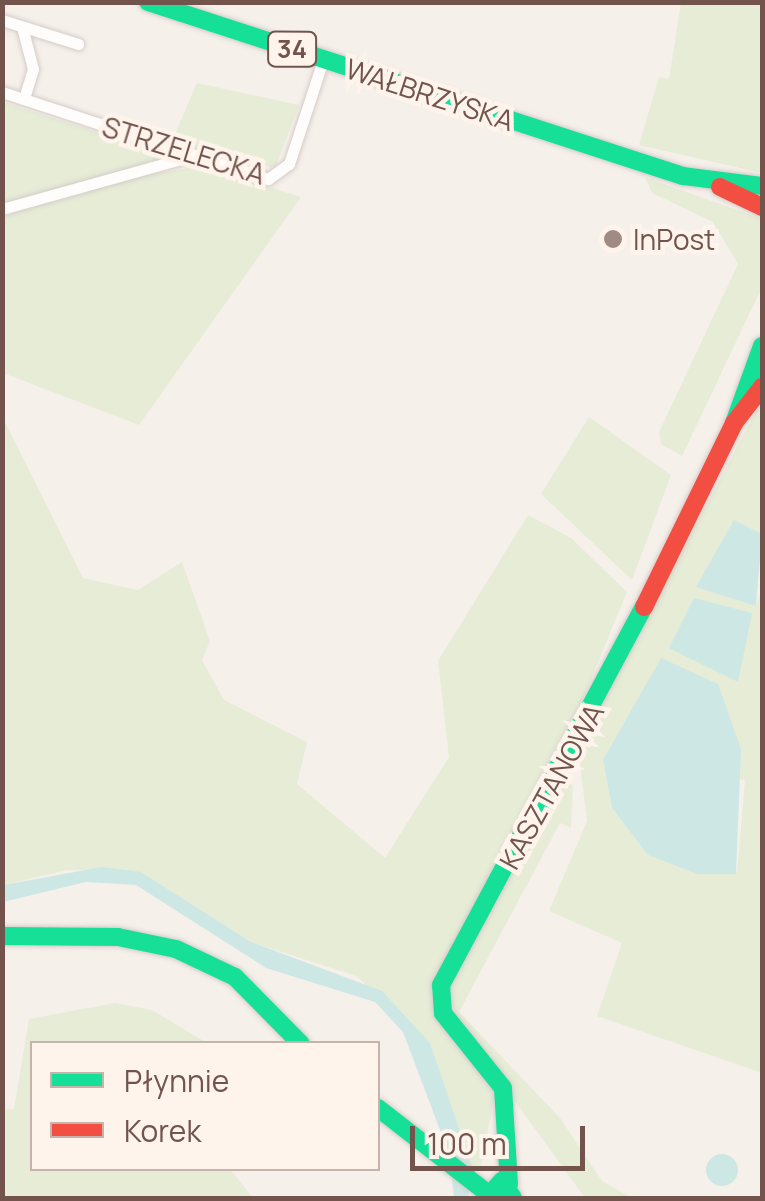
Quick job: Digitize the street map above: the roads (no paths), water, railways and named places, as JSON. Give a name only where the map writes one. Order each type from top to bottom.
[{"type":"street","name":"WAŁBRZYSKA","points":[[148,2],[714,184],[762,208]]},
{"type":"street","points":[[2,20],[78,44]]},
{"type":"street","points":[[22,27],[33,69],[24,98]]},
{"type":"street","name":"STRZELECKA","points":[[2,92],[192,156],[280,178],[324,60]]},
{"type":"street","points":[[2,209],[192,156]]},
{"type":"street","name":"WAŁBRZYSKA","points":[[714,184],[762,186]]},
{"type":"street","name":"KASZTANOWA","points":[[494,1190],[507,1143],[503,1088],[443,1013],[441,985],[605,687],[734,423],[762,346]]},
{"type":"street","name":"KASZTANOWA","points":[[734,423],[762,386]]},
{"type":"street","points":[[2,936],[118,938],[176,949],[235,977],[298,1041]]},
{"type":"street","points":[[380,1110],[449,1168],[494,1190]]},
{"type":"water","points":[[734,520],[762,534],[756,606],[696,587]]},
{"type":"water","points":[[694,598],[752,613],[738,682],[669,648]]},
{"type":"water","points":[[661,658],[718,684],[741,749],[736,874],[698,874],[648,855],[612,808],[603,760]]},
{"type":"water","points":[[102,867],[141,872],[251,942],[382,991],[430,1043],[472,1167],[468,1198],[454,1198],[449,1154],[403,1032],[375,1002],[266,968],[136,885],[86,882],[3,902],[3,885]]},
{"type":"water","points":[[722,1154],[733,1159],[738,1170],[733,1181],[722,1186],[711,1181],[706,1170],[711,1159]]},
{"type":"place","name":"InPost","points":[[613,239]]}]
